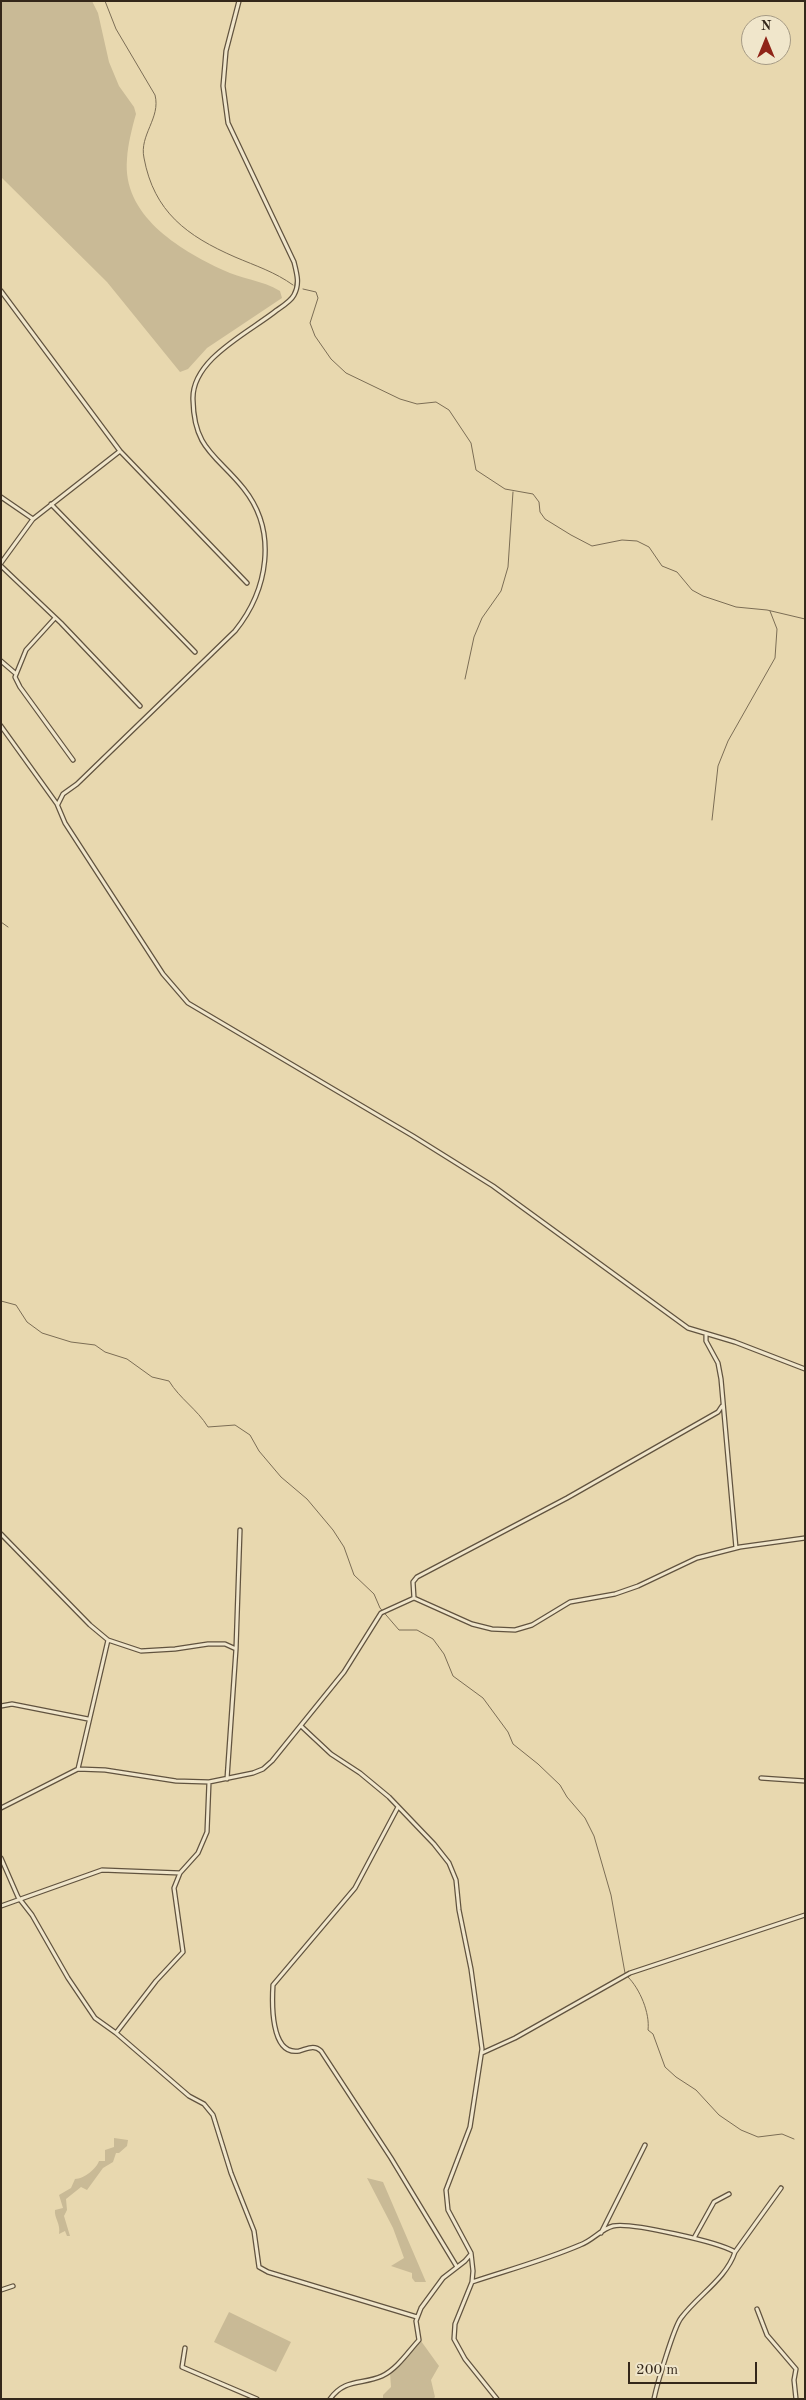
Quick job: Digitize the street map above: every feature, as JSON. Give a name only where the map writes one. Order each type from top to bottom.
[{"type":"street","points":[[58,804],[63,794],[77,784],[225,642],[249,612],[261,582],[265,543],[258,510],[244,489],[204,446],[196,423],[193,401],[199,375],[206,366],[235,339],[293,298],[298,281],[294,262],[228,123],[224,98],[224,69],[228,38],[239,1]]},
{"type":"street","points":[[1,291],[120,451],[181,517],[247,583]]},
{"type":"street","points":[[120,451],[33,519],[1,564],[140,706]]},
{"type":"street","points":[[1,496],[33,519]]},
{"type":"street","points":[[51,504],[195,652]]},
{"type":"street","points":[[15,673],[26,650],[55,618]]},
{"type":"street","points":[[1,661],[15,673],[20,687],[73,760]]},
{"type":"street","points":[[1,726],[58,804],[65,823],[162,974],[188,1002],[493,1186],[688,1328],[706,1335],[735,1342],[805,1369]]},
{"type":"street","points":[[706,1335],[706,1341],[720,1370],[736,1548]]},
{"type":"street","points":[[414,1598],[413,1582],[417,1577],[567,1498],[683,1430],[718,1412],[722,1406]]},
{"type":"street","points":[[228,1779],[237,1638],[240,1530]]},
{"type":"street","points":[[1,1534],[84,1620],[108,1640],[141,1651],[225,1644],[232,1643],[237,1638]]},
{"type":"street","points":[[1,1808],[78,1769],[105,1770],[176,1781],[209,1782],[228,1779],[263,1769],[301,1726],[349,1665],[381,1613],[386,1609],[414,1598],[472,1624],[492,1629],[515,1630],[532,1625],[570,1602],[615,1594],[657,1578],[697,1558],[736,1548],[805,1538]]},
{"type":"street","points":[[78,1769],[88,1719],[108,1640]]},
{"type":"street","points":[[225,1644],[236,1649]]},
{"type":"street","points":[[1,1706],[12,1704],[88,1719]]},
{"type":"street","points":[[301,1726],[332,1754],[372,1782],[398,1807],[434,1844],[448,1863],[456,1880],[482,2053],[470,2127],[446,2194],[451,2217],[471,2253],[472,2282],[456,2320],[454,2339],[465,2360],[496,2399]]},
{"type":"street","points":[[762,1778],[805,1781]]},
{"type":"street","points":[[116,2033],[156,1981],[183,1952],[174,1892],[180,1874],[198,1853],[207,1832],[209,1782]]},
{"type":"street","points":[[398,1807],[359,1882],[273,1985],[274,2024],[280,2042],[288,2048],[298,2051],[313,2047],[321,2051],[391,2158],[457,2267]]},
{"type":"street","points":[[1,1858],[20,1899],[90,2011],[99,2021],[116,2033],[189,2096],[204,2104],[212,2115],[231,2173],[254,2231],[259,2267],[268,2272],[417,2317]]},
{"type":"street","points":[[1,1906],[102,1870],[180,1874]]},
{"type":"street","points":[[482,2053],[515,2038],[639,1969],[805,1915]]},
{"type":"street","points":[[601,2233],[646,2144]]},
{"type":"street","points":[[654,2399],[676,2326],[697,2300],[729,2267],[735,2252],[780,2188]]},
{"type":"street","points":[[694,2238],[714,2202],[729,2194]]},
{"type":"street","points":[[472,2282],[580,2246],[606,2228],[614,2226],[627,2226],[694,2238],[729,2248],[735,2252]]},
{"type":"street","points":[[330,2399],[344,2385],[381,2376],[391,2371],[419,2340],[417,2317],[432,2290],[471,2253]]},
{"type":"street","points":[[1,2290],[12,2286]]},
{"type":"street","points":[[757,2309],[767,2335],[796,2370],[794,2380],[796,2399]]},
{"type":"street","points":[[185,2348],[182,2367],[257,2399]]},
{"type":"shaded area","points":[[1,1],[92,1],[98,13],[109,62],[119,86],[134,107],[136,114],[130,136],[127,159],[128,179],[134,197],[143,213],[156,228],[188,252],[230,273],[266,284],[280,291],[282,298],[207,348],[188,369],[180,372],[107,282],[1,177]]},
{"type":"shaded area","points":[[114,2138],[128,2140],[127,2146],[119,2153],[116,2153],[113,2162],[103,2168],[87,2190],[81,2187],[66,2199],[67,2210],[64,2216],[70,2236],[67,2236],[65,2231],[59,2234],[55,2210],[63,2208],[59,2195],[71,2188],[75,2179],[90,2173],[99,2161],[105,2161],[105,2150],[114,2147]]},
{"type":"shaded area","points":[[367,2178],[383,2182],[426,2282],[415,2282],[412,2278],[412,2273],[391,2266],[404,2258],[393,2228]]},
{"type":"shaded area","points":[[229,2312],[291,2342],[276,2372],[214,2342]]},
{"type":"shaded area","points":[[421,2341],[439,2366],[431,2380],[435,2397],[433,2399],[383,2399],[383,2395],[391,2387],[390,2373]]},
{"type":"waterway","points":[[105,1],[116,29],[155,95],[155,111],[143,150],[149,177],[165,208],[175,220],[202,240],[293,285]]},
{"type":"waterway","points":[[303,289],[316,292],[318,298],[310,323],[315,336],[331,359],[346,373],[400,399],[417,404],[436,402],[449,410],[471,443],[476,470],[505,489],[533,494],[539,502],[540,512],[545,519],[592,546],[622,540],[637,541],[649,547],[662,566],[677,572],[692,590],[703,596],[736,607],[767,610],[805,619]]},
{"type":"waterway","points":[[465,679],[474,637],[482,618],[501,591],[508,567],[513,492]]},
{"type":"waterway","points":[[712,820],[718,766],[728,741],[775,658],[777,629],[770,611]]},
{"type":"waterway","points":[[1,922],[8,927]]},
{"type":"waterway","points":[[1,1301],[16,1305],[27,1322],[42,1333],[71,1342],[95,1345],[105,1352],[127,1359],[152,1377],[169,1381],[208,1427],[235,1425],[250,1435],[259,1451],[281,1477],[307,1499],[333,1530],[344,1547],[354,1575],[374,1594],[380,1608],[399,1630],[417,1630],[433,1639],[444,1654],[453,1676],[483,1698],[508,1732],[513,1744],[560,1785],[567,1797],[585,1818],[594,1836],[611,1895],[625,1973]]},
{"type":"waterway","points":[[628,1977],[643,2002],[648,2030],[653,2034],[665,2067],[696,2090],[719,2115],[741,2130],[758,2137],[782,2134],[794,2139]]}]
